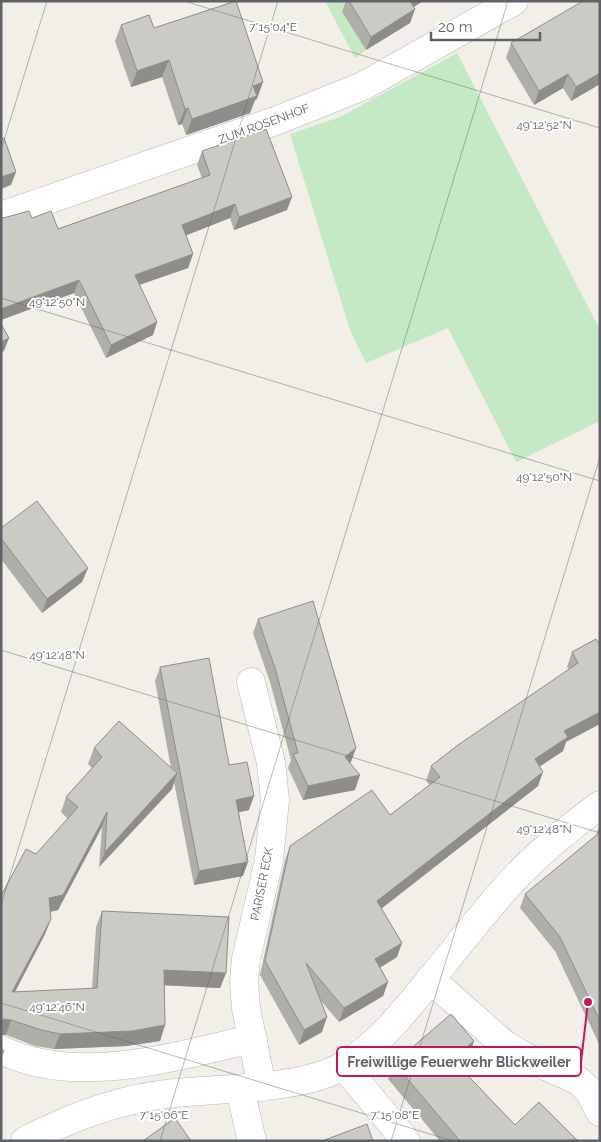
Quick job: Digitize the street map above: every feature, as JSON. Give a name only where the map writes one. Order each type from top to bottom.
[{"type":"street","name":"ZUM ROSENHOF","points":[[1,216],[278,120],[363,86],[514,1]]},
{"type":"street","name":"PARISER ECK","points":[[251,682],[271,763],[276,800],[269,860],[246,959],[246,1008],[253,1039],[251,1088],[252,1141]]},
{"type":"street","points":[[25,1141],[61,1122],[114,1105],[173,1093],[251,1088],[308,1078],[344,1066],[377,1040],[401,1015],[512,881],[557,838],[600,804]]},
{"type":"street","points":[[430,979],[505,1045],[526,1057],[579,1081],[589,1091],[600,1112]]},
{"type":"street","points":[[1,1050],[16,1057],[43,1064],[81,1067],[136,1063],[253,1039]]},
{"type":"street","points":[[344,1066],[406,1141]]},
{"type":"green space","points":[[325,1],[360,1],[342,12],[366,50],[355,58]]},
{"type":"green space","points":[[457,53],[600,330],[600,421],[516,462],[448,328],[366,363],[350,330],[290,134],[340,117]]},
{"type":"building","points":[[236,1],[263,82],[253,86],[257,96],[192,119],[188,108],[185,109],[169,60],[137,71],[121,25],[149,15],[154,28]]},
{"type":"building","points":[[349,1],[410,1],[415,9],[371,37]]},
{"type":"building","points":[[583,1],[600,1],[600,73],[576,87],[568,74],[539,91],[511,43]]},
{"type":"building","points":[[266,129],[292,197],[239,217],[235,204],[182,225],[193,254],[135,275],[157,322],[111,345],[79,280],[1,309],[1,217],[29,211],[32,218],[51,211],[58,229],[210,175],[202,151]]},
{"type":"building","points":[[4,138],[16,172],[1,177],[1,139]]},
{"type":"building","points":[[1,324],[9,338],[1,342]]},
{"type":"building","points":[[37,501],[88,568],[47,599],[1,538],[1,528]]},
{"type":"building","points":[[313,601],[356,748],[345,757],[360,775],[308,786],[293,754],[298,753],[275,668],[258,619]]},
{"type":"building","points":[[596,639],[600,645],[600,712],[564,731],[568,737],[535,759],[543,772],[377,901],[402,943],[375,959],[388,982],[344,1008],[306,963],[327,1017],[304,1030],[265,961],[290,846],[372,790],[390,815],[440,777],[431,766],[458,745],[578,663],[572,652]]},
{"type":"building","points":[[209,658],[229,765],[247,762],[254,796],[236,800],[248,862],[199,871],[160,667]]},
{"type":"building","points":[[119,721],[177,773],[105,852],[107,812],[63,895],[49,898],[51,919],[12,992],[97,988],[102,911],[229,917],[226,973],[164,970],[165,1025],[132,1031],[60,1034],[11,1020],[4,1019],[1,1021],[1,896],[26,849],[36,854],[78,807],[66,797],[102,757],[94,748]]},
{"type":"building","points":[[600,829],[600,1021],[560,937],[525,894],[599,833],[598,830]]},
{"type":"building","points":[[451,1014],[474,1041],[452,1059],[515,1125],[539,1102],[578,1141],[460,1141],[394,1063]]},
{"type":"building","points":[[175,1118],[191,1141],[143,1141]]},
{"type":"building","points":[[367,1124],[373,1141],[322,1141]]},
{"type":"place","name":"Freiwillige Feuerwehr Blickweiler","points":[[588,1002]]}]
